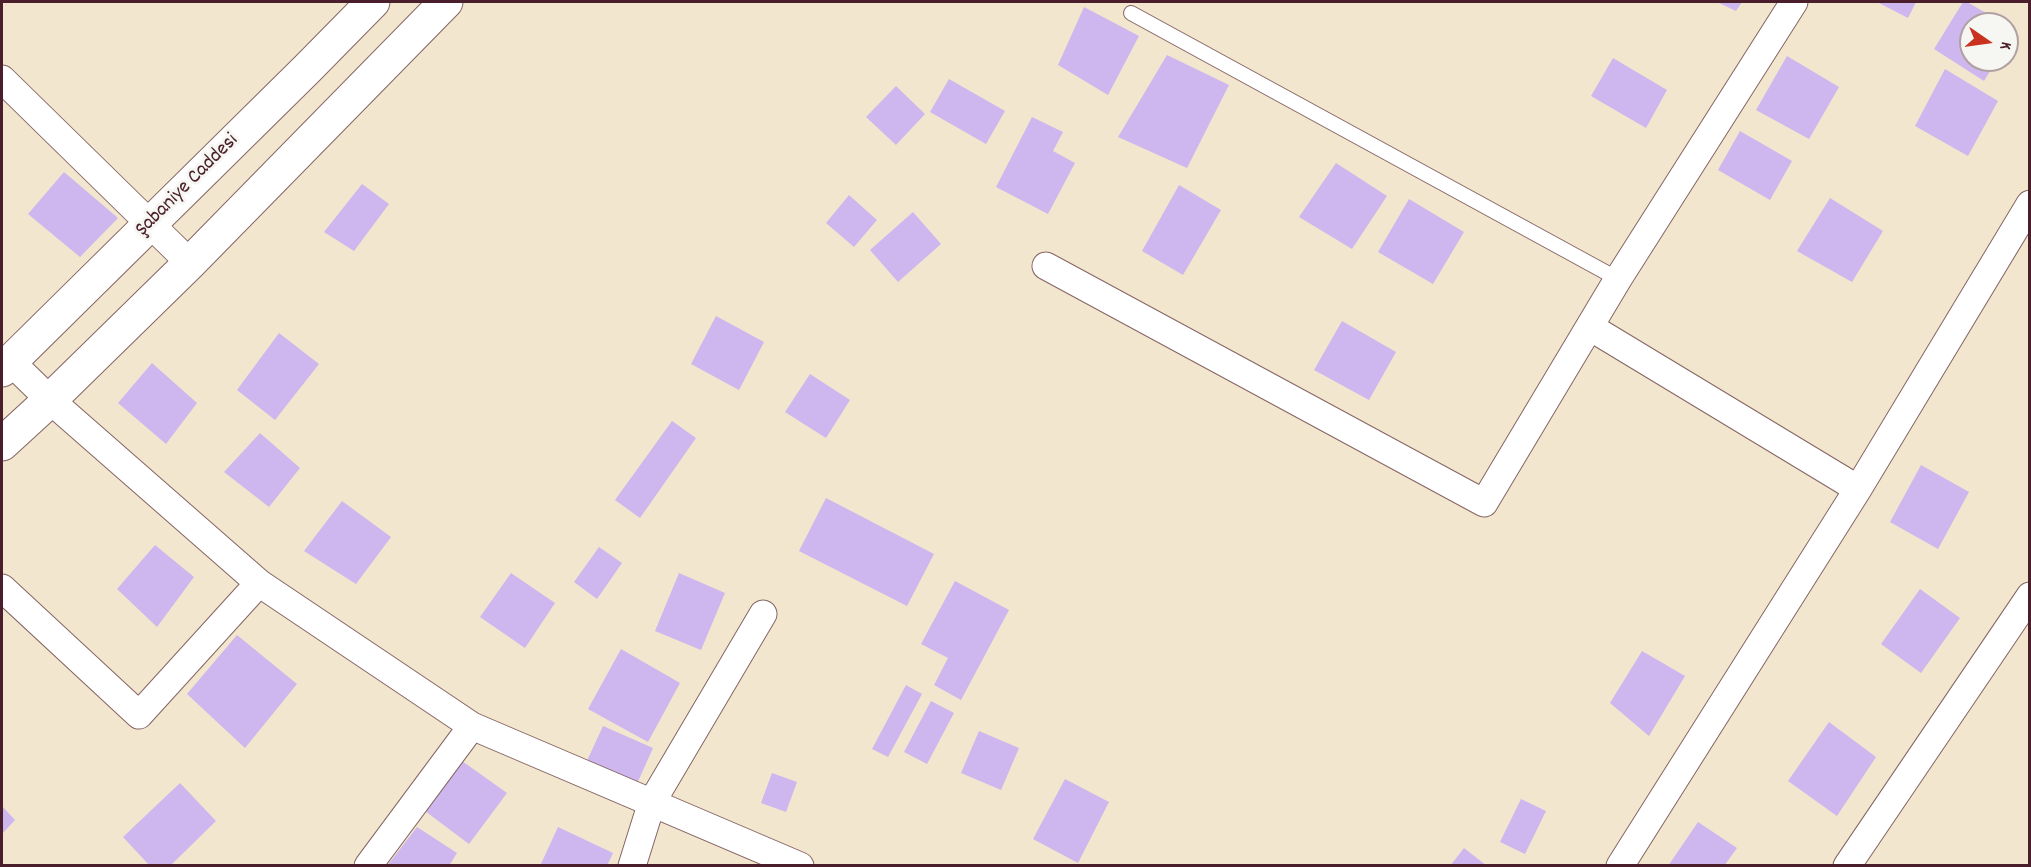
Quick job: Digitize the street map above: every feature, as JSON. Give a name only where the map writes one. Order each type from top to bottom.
[{"type":"highway","name":"Şabaniye Caddesi","points":[[6,366],[373,2]]},
{"type":"highway","points":[[2,444],[51,400],[190,262],[446,2]]},
{"type":"street","points":[[1046,266],[1484,503],[1618,279],[1794,2]]},
{"type":"street","points":[[2,79],[190,262]]},
{"type":"street","points":[[1620,866],[1858,489],[2030,204]]},
{"type":"street","points":[[1590,327],[1858,489]]},
{"type":"street","points":[[6,366],[51,400],[259,583],[472,726],[800,866]]},
{"type":"street","points":[[2,588],[139,715],[259,583]]},
{"type":"street","points":[[1847,866],[2030,596]]},
{"type":"street","points":[[632,866],[652,802],[764,614]]},
{"type":"street","points":[[368,866],[472,726]]},
{"type":"lane","points":[[1131,13],[1618,279]]},
{"type":"building","points":[[1717,2],[1742,2],[1736,11]]},
{"type":"building","points":[[1877,2],[1916,2],[1908,18]]},
{"type":"building","points":[[1963,2],[1984,12],[1959,12],[1959,65],[1934,49]]},
{"type":"building","points":[[1084,7],[1139,36],[1108,95],[1058,65]]},
{"type":"building","points":[[1167,55],[1229,85],[1187,168],[1118,137]]},
{"type":"building","points":[[1787,56],[1839,87],[1809,139],[1756,110]]},
{"type":"building","points":[[1613,58],[1667,90],[1646,128],[1591,96]]},
{"type":"building","points":[[1945,69],[1998,101],[1968,156],[1915,126]]},
{"type":"building","points":[[1970,72],[1990,72],[1984,81]]},
{"type":"building","points":[[949,79],[1005,111],[986,144],[930,112]]},
{"type":"building","points":[[896,86],[925,114],[896,145],[866,117]]},
{"type":"building","points":[[1032,117],[1063,132],[1053,151],[1075,163],[1048,214],[996,187]]},
{"type":"building","points":[[1740,131],[1792,161],[1770,200],[1718,170]]},
{"type":"building","points":[[1336,163],[1387,196],[1352,249],[1299,217]]},
{"type":"building","points":[[64,172],[118,218],[80,257],[28,214]]},
{"type":"building","points":[[362,184],[389,204],[354,251],[324,232]]},
{"type":"building","points":[[1179,185],[1221,210],[1183,275],[1142,251]]},
{"type":"building","points":[[849,195],[877,220],[854,247],[826,223]]},
{"type":"building","points":[[1830,198],[1883,231],[1852,282],[1797,251]]},
{"type":"building","points":[[1409,199],[1464,232],[1433,284],[1378,252]]},
{"type":"building","points":[[913,212],[941,244],[898,282],[870,250]]},
{"type":"building","points":[[716,316],[764,342],[739,390],[691,364]]},
{"type":"building","points":[[1342,321],[1396,352],[1369,400],[1314,370]]},
{"type":"building","points":[[279,333],[319,364],[275,420],[237,390]]},
{"type":"building","points":[[152,363],[197,403],[166,444],[118,403]]},
{"type":"building","points":[[810,374],[850,400],[826,438],[785,412]]},
{"type":"building","points":[[672,421],[696,438],[640,518],[615,500]]},
{"type":"building","points":[[260,433],[300,468],[269,507],[224,472]]},
{"type":"building","points":[[1921,465],[1969,492],[1938,549],[1890,522]]},
{"type":"building","points":[[826,498],[934,554],[907,606],[799,551]]},
{"type":"building","points":[[342,501],[391,537],[356,584],[304,551]]},
{"type":"building","points":[[155,545],[194,577],[157,627],[117,589]]},
{"type":"building","points":[[599,547],[622,563],[597,599],[574,582]]},
{"type":"building","points":[[511,573],[555,603],[525,648],[480,617]]},
{"type":"building","points":[[679,573],[725,593],[701,650],[655,631]]},
{"type":"building","points":[[955,581],[1009,610],[961,700],[934,685],[948,658],[921,644]]},
{"type":"building","points":[[1920,589],[1960,618],[1921,673],[1881,644]]},
{"type":"building","points":[[237,635],[297,684],[245,748],[187,694]]},
{"type":"building","points":[[621,649],[680,683],[648,742],[588,709]]},
{"type":"building","points":[[1642,651],[1685,676],[1649,736],[1610,703]]},
{"type":"building","points":[[906,685],[922,694],[888,757],[872,749]]},
{"type":"building","points":[[931,701],[954,713],[927,764],[904,752]]},
{"type":"building","points":[[1829,722],[1876,757],[1837,816],[1788,781]]},
{"type":"building","points":[[603,726],[653,748],[636,786],[586,763]]},
{"type":"building","points":[[979,731],[1019,748],[1001,790],[961,773]]},
{"type":"building","points":[[462,761],[507,793],[469,844],[425,811]]},
{"type":"building","points":[[772,773],[797,782],[786,812],[761,803]]},
{"type":"building","points":[[1065,779],[1109,802],[1078,863],[1033,839]]},
{"type":"building","points":[[180,783],[216,821],[170,866],[150,866],[123,837]]},
{"type":"building","points":[[1521,799],[1546,811],[1525,854],[1500,842]]},
{"type":"building","points":[[2,806],[15,820],[2,834]]},
{"type":"building","points":[[1698,822],[1737,848],[1724,866],[1668,866]]},
{"type":"building","points":[[417,827],[457,853],[449,866],[387,866]]},
{"type":"building","points":[[558,827],[613,853],[607,866],[540,866]]},
{"type":"building","points":[[1464,848],[1487,866],[1450,866]]}]
